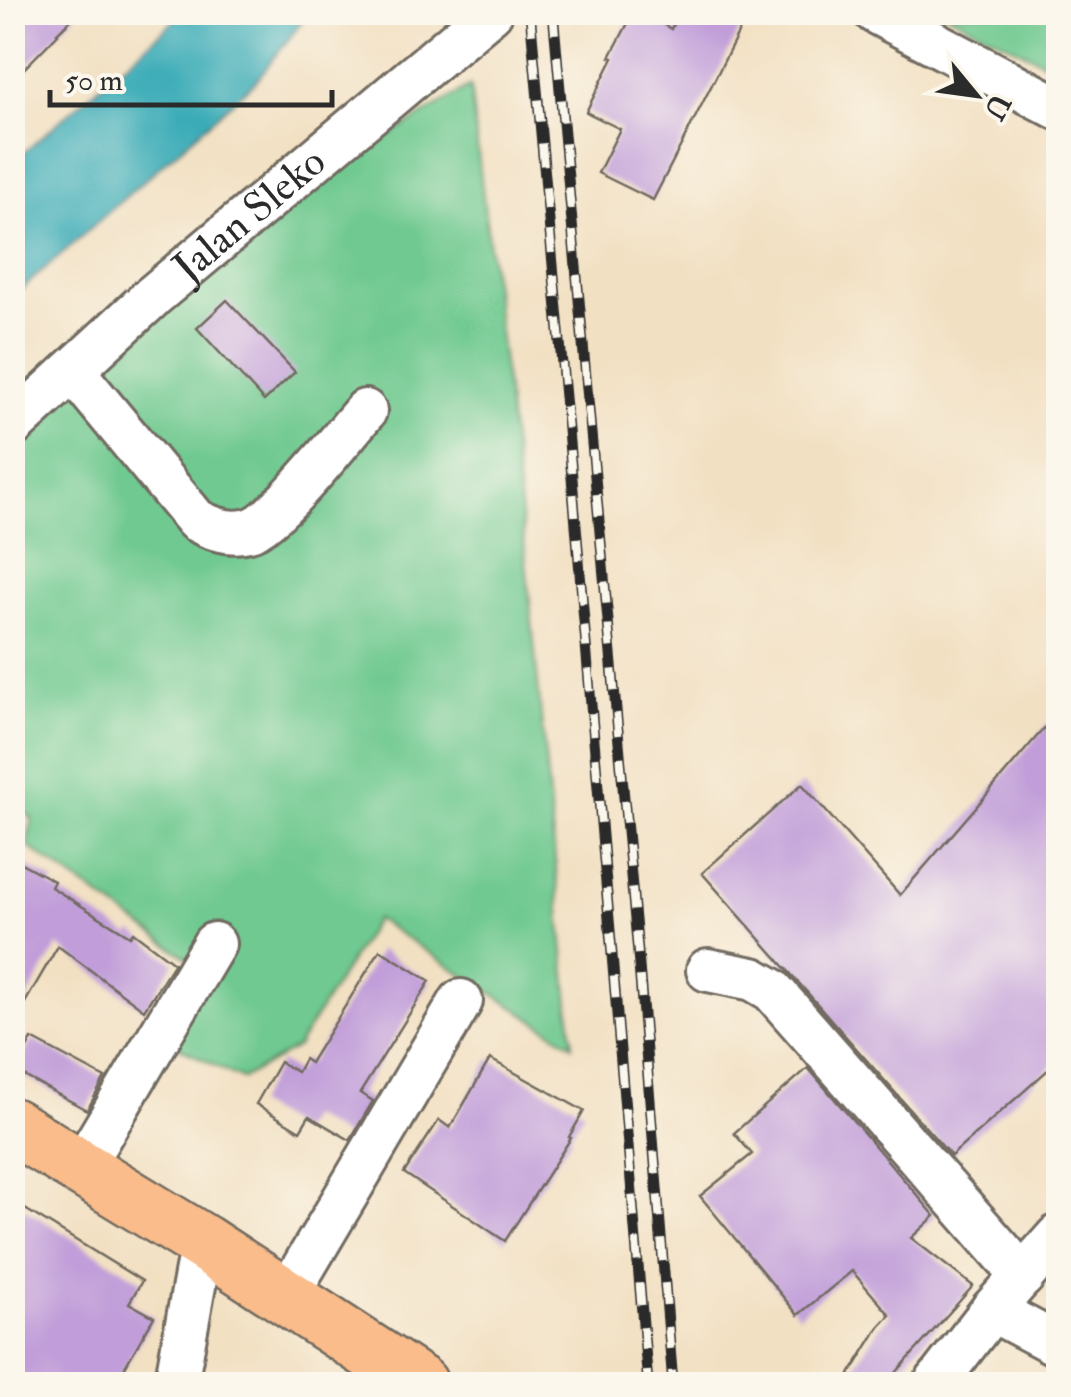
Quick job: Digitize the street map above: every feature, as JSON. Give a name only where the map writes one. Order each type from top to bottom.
[{"type":"main road","points":[[12,1126],[202,1242],[420,1384]]},
{"type":"street","name":"Jalan Sleko","points":[[12,426],[153,296],[491,12]]},
{"type":"street","points":[[876,12],[1058,108]]},
{"type":"street","points":[[73,371],[196,520],[234,532],[253,530],[276,513],[365,411]]},
{"type":"street","points":[[81,1168],[214,944]]},
{"type":"street","points":[[708,970],[752,978],[772,990],[1023,1276]]},
{"type":"street","points":[[286,1297],[461,1002]]},
{"type":"street","points":[[935,1384],[992,1310],[1058,1236]]},
{"type":"street","points":[[176,1384],[202,1242]]},
{"type":"street","points":[[992,1310],[1058,1344]]},
{"type":"green space","points":[[944,13],[1058,13],[1058,69]]},
{"type":"green space","points":[[470,86],[525,550],[573,1045],[376,919],[297,1047],[242,1079],[144,1029],[190,960],[27,846],[32,818],[13,804],[13,444],[326,175]]},
{"type":"water","points":[[179,13],[309,13],[255,82],[13,297],[13,162]]},
{"type":"building","points":[[12,12],[79,12],[12,81]]},
{"type":"building","points":[[634,12],[671,29],[679,12],[749,12],[653,200],[598,173],[620,129],[586,112]]},
{"type":"building","points":[[227,300],[295,372],[264,401],[197,328]]},
{"type":"building","points":[[1058,712],[1058,1061],[951,1156],[702,873],[802,784],[900,895]]},
{"type":"building","points":[[12,858],[54,881],[51,887],[130,936],[133,932],[174,963],[144,1010],[58,946],[12,1025]]},
{"type":"building","points":[[380,950],[430,981],[360,1093],[373,1101],[350,1140],[309,1116],[300,1131],[256,1104],[280,1062],[297,1072],[304,1059],[310,1063]]},
{"type":"building","points":[[32,1039],[105,1078],[87,1110],[15,1071]]},
{"type":"building","points":[[490,1059],[584,1111],[505,1241],[404,1173],[439,1120],[450,1128]]},
{"type":"building","points":[[808,1068],[935,1216],[911,1238],[973,1286],[886,1384],[844,1384],[890,1315],[852,1271],[798,1315],[700,1196],[752,1154],[734,1133]]},
{"type":"building","points":[[12,1201],[142,1281],[129,1303],[154,1317],[115,1384],[12,1384]]},
{"type":"railway","points":[[530,12],[648,1384]]},
{"type":"railway","points":[[553,12],[673,1384]]}]
